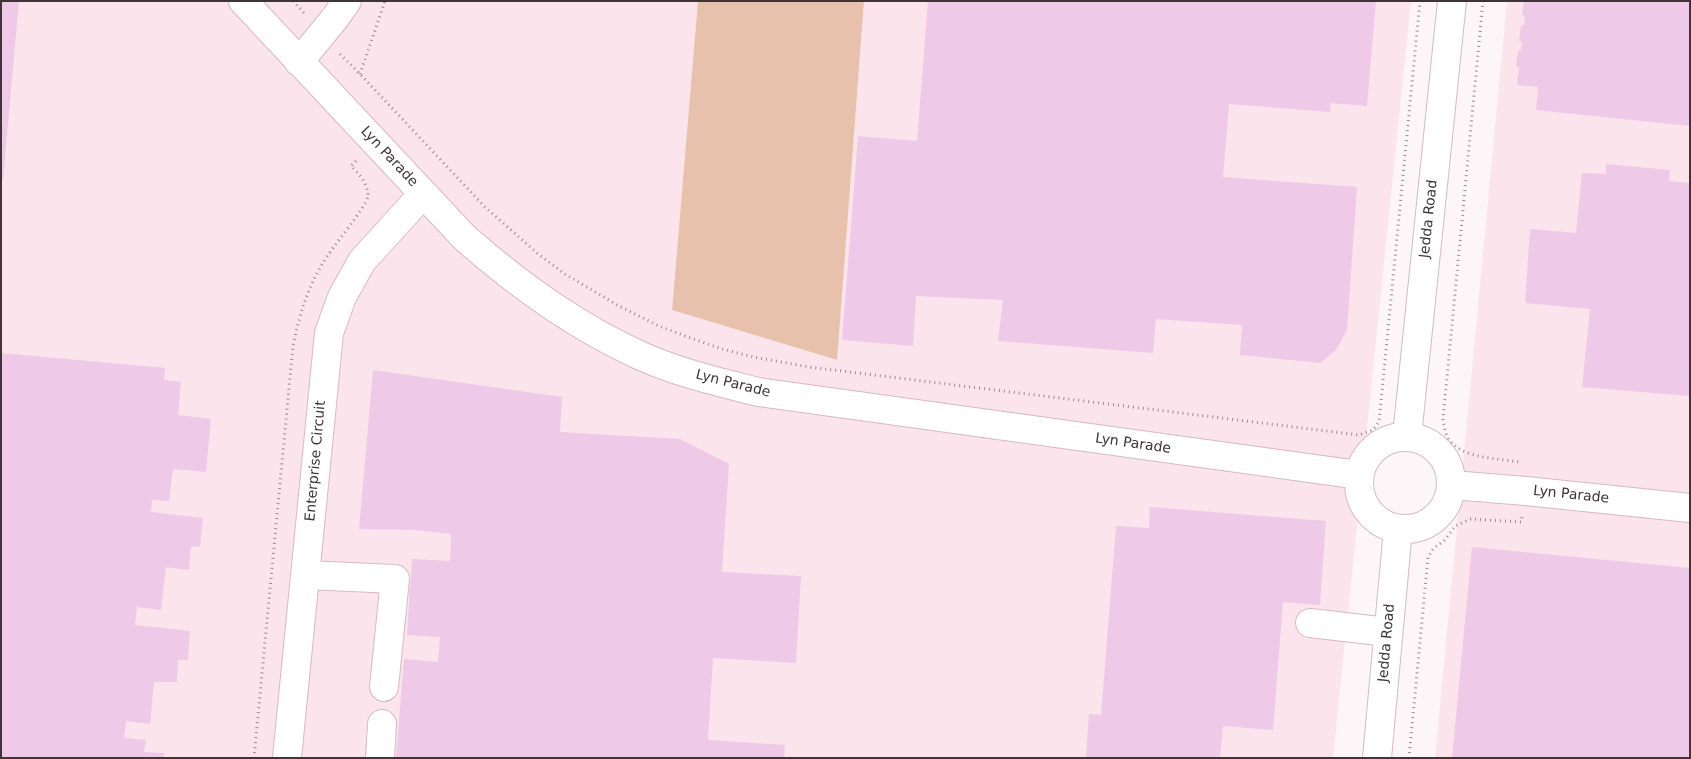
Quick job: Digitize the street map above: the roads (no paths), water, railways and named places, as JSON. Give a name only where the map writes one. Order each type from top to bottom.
[{"type":"street","name":"Lyn Parade","points":[[243,1],[464,237],[500,269],[542,300],[589,329],[642,356],[701,378],[758,392],[1359,475]]},
{"type":"street","points":[[299,62],[323,34],[347,1]]},
{"type":"street","name":"Jedda Road","points":[[1406,436],[1452,1]]},
{"type":"street","name":"Enterprise Circuit","points":[[287,758],[329,333],[342,297],[362,261],[423,194]]},
{"type":"street","points":[[1406,436],[1421,439],[1434,446],[1444,457],[1450,470],[1452,485],[1448,500],[1440,514],[1428,523],[1413,529],[1398,529],[1384,524],[1372,516],[1363,503],[1359,489],[1359,475],[1367,456],[1381,442],[1406,436]]},
{"type":"street","name":"Lyn Parade","points":[[1452,485],[1690,508]]},
{"type":"street","name":"Jedda Road","points":[[1377,758],[1398,529]]},
{"type":"street","points":[[306,575],[395,579],[384,686]]},
{"type":"street","points":[[1310,623],[1388,632]]},
{"type":"street","points":[[380,758],[382,724]]}]
